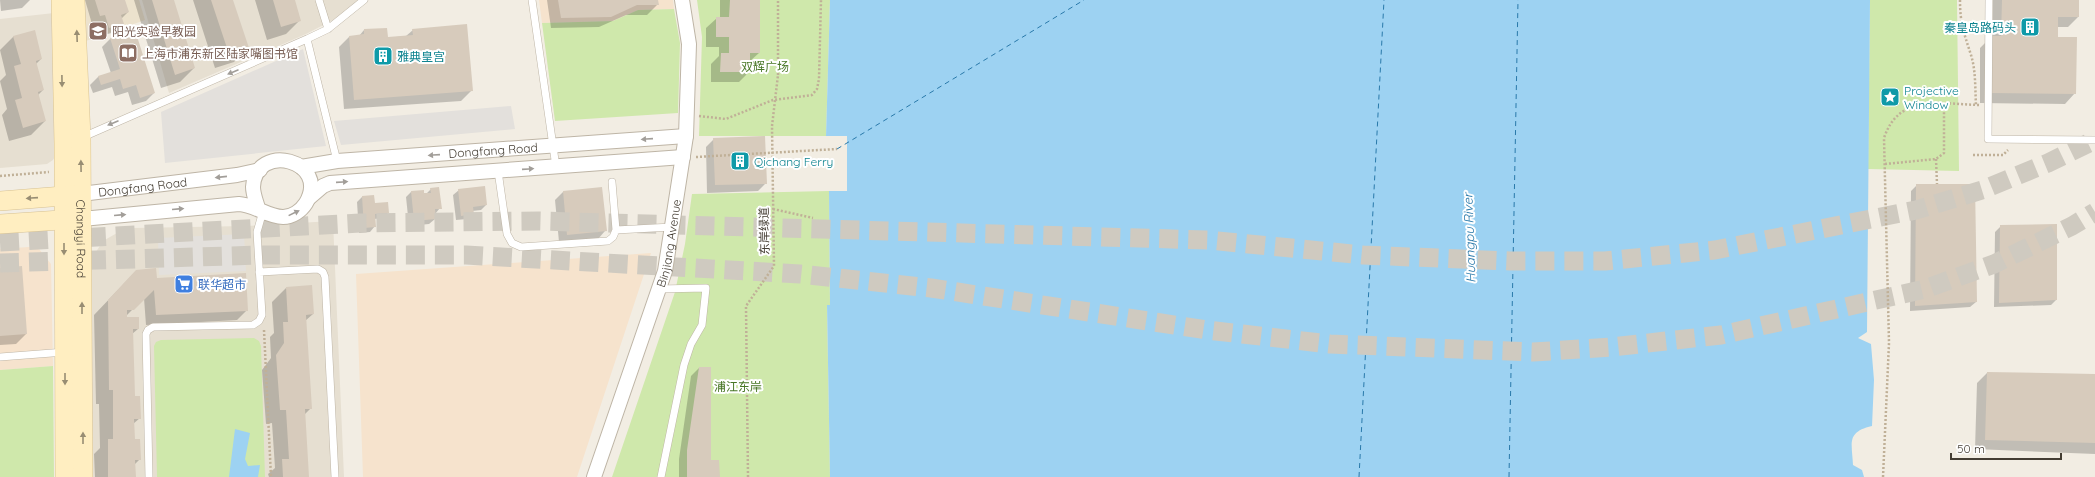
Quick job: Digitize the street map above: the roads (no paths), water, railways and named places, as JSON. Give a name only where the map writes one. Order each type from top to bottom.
[{"type":"main road","name":"Changyi Road","points":[[61,0],[64,171],[73,195]]},
{"type":"main road","name":"Changyi Road","points":[[75,0],[81,138],[73,195],[73,220],[83,477]]},
{"type":"main road","name":"Dongfang Road","points":[[0,200],[73,195]]},
{"type":"main road","name":"Changyi Road","points":[[65,477],[65,352],[73,220]]},
{"type":"main road","name":"Dongfang Road","points":[[0,224],[73,220]]},
{"type":"street","name":"Binjiang Avenue","points":[[594,477],[665,271],[686,136],[689,44],[682,0]]},
{"type":"street","name":"Dongfang Road","points":[[73,195],[238,175],[260,170],[275,160],[284,160],[301,167],[337,162],[686,136]]},
{"type":"street","name":"Dongfang Road","points":[[73,220],[239,204],[262,210],[275,216],[291,215],[299,212],[309,198],[322,186],[330,183],[683,157]]},
{"type":"street","points":[[301,167],[310,181],[309,198]]},
{"type":"street","points":[[260,170],[253,185],[262,210]]},
{"type":"lane","points":[[319,0],[328,29]]},
{"type":"lane","points":[[81,138],[328,29],[364,0]]},
{"type":"lane","points":[[532,0],[556,167]]},
{"type":"lane","points":[[1989,0],[1988,139],[2095,140]]},
{"type":"lane","points":[[307,39],[337,162]]},
{"type":"lane","points":[[498,171],[507,234],[512,243],[521,247],[608,241],[613,237],[616,230],[612,182]]},
{"type":"lane","points":[[149,477],[146,334],[148,330],[153,327],[253,325],[260,321],[262,315],[258,224],[261,218],[262,210]]},
{"type":"lane","points":[[616,230],[672,227]]},
{"type":"lane","points":[[259,272],[318,269],[325,277],[335,477]]},
{"type":"lane","points":[[659,289],[706,288],[702,325],[691,344],[684,365],[661,477]]},
{"type":"lane","points":[[0,357],[65,352]]},
{"type":"water","name":"Huangpu River","points":[[830,0],[1870,0],[1867,332],[1858,338],[1871,344],[1874,380],[1872,426],[1864,428],[1858,432],[1854,435],[1852,440],[1853,465],[1862,470],[1864,477],[830,477],[827,305],[830,305],[829,191],[847,191],[847,136],[826,136]]},
{"type":"water","points":[[235,429],[250,433],[245,459],[248,466],[260,465],[258,477],[229,477]]},
{"type":"tunnel","points":[[0,242],[360,223],[538,221],[1208,240],[1363,255],[1510,261],[1605,261],[1715,250],[1916,210],[1982,190],[2048,163],[2095,140]]},
{"type":"tunnel","points":[[0,263],[262,255],[466,255],[800,274],[931,288],[1207,330],[1330,344],[1533,352],[1612,347],[1721,335],[1925,289],[1994,264],[2072,226],[2095,212]]},
{"type":"place","name":"秦皇岛路码头","points":[[2030,27]]},
{"type":"place","name":"阳光实验早教园","points":[[98,31]]},
{"type":"place","name":"上海市浦东新区陆家嘴图书馆","points":[[128,53]]},
{"type":"place","name":"雅典皇宫","points":[[383,56]]},
{"type":"place","name":"Projective Window","points":[[1890,97]]},
{"type":"place","name":"Qichang Ferry","points":[[740,161]]},
{"type":"place","name":"联华超市","points":[[184,284]]},
{"type":"park label","name":"双辉广场","points":[[765,66]]},
{"type":"park label","name":"浦江东岸","points":[[738,386]]}]
